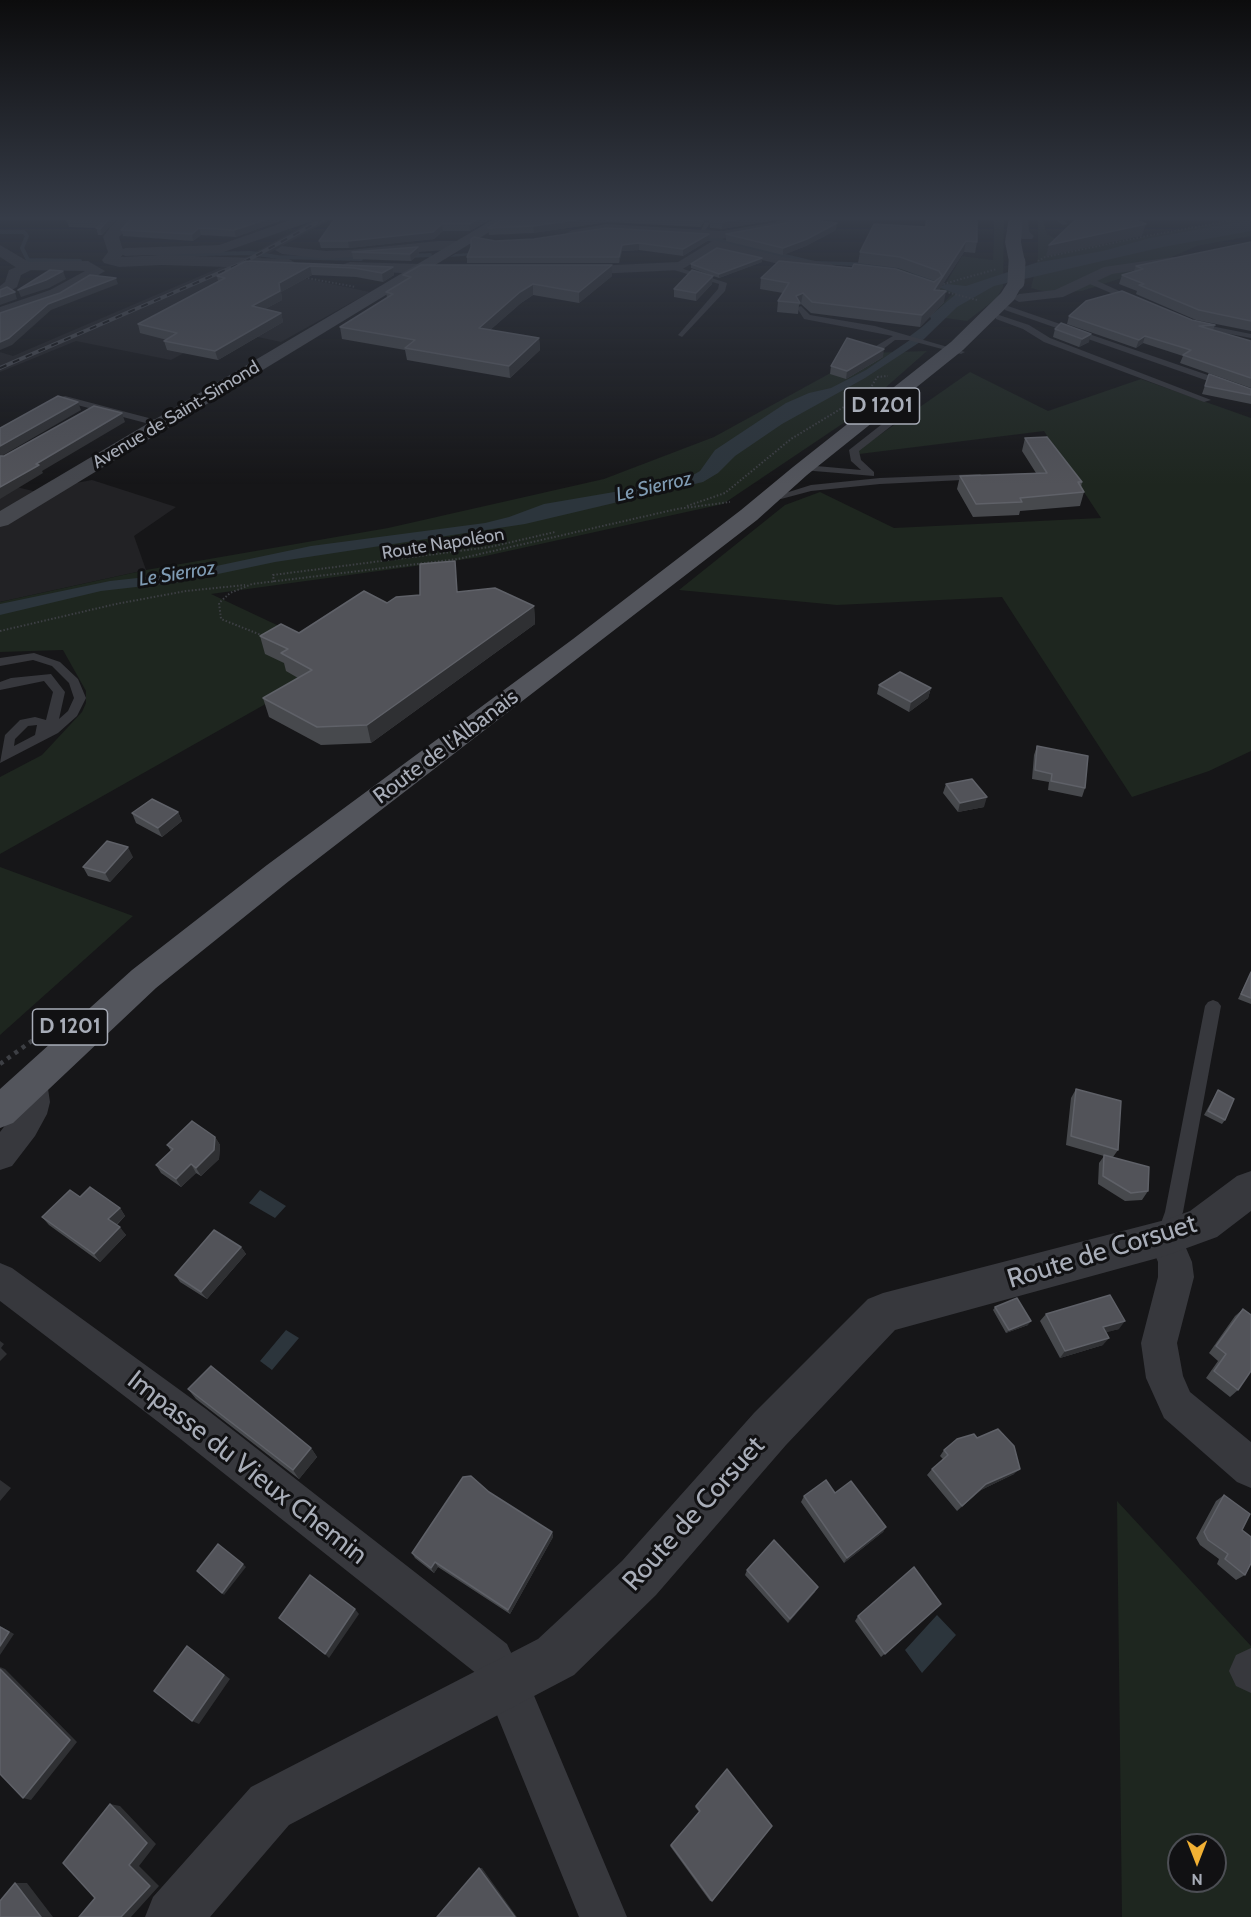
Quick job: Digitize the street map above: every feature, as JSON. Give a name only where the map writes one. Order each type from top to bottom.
[{"type":"main road","name":"Avenue de Saint-Simond","points":[[0,520],[357,306]]},
{"type":"main road","name":"D 1201","points":[[740,508],[781,496],[957,351],[998,306]]},
{"type":"main road","name":"D 1201","points":[[740,508],[812,470],[904,399],[1004,306]]},
{"type":"main road","name":"Route de l'Albanais","points":[[0,1112],[15,1081],[278,873],[582,644],[740,508]]},
{"type":"street","points":[[0,313],[19,306]]},
{"type":"street","points":[[0,1156],[24,1126],[31,1114],[34,1102],[15,1081]]},
{"type":"street","name":"Route de Corsuet","points":[[173,1917],[270,1806],[499,1671],[556,1657],[639,1578],[770,1429],[883,1313],[1165,1238],[1203,1224],[1251,1188]]},
{"type":"street","points":[[1165,1238],[1175,1262],[1176,1277],[1159,1343],[1165,1378],[1177,1405],[1251,1468]]},
{"type":"street","name":"Impasse du Vieux Chemin","points":[[0,1280],[192,1423],[499,1671]]},
{"type":"street","points":[[499,1671],[555,1797],[603,1917]]},
{"type":"lane","points":[[682,335],[706,306]]},
{"type":"lane","points":[[1019,306],[1026,327],[1047,340],[1207,400]]},
{"type":"lane","points":[[1040,306],[1251,393]]},
{"type":"lane","points":[[801,308],[807,317],[875,328],[957,351]]},
{"type":"lane","points":[[1189,322],[1251,336]]},
{"type":"lane","points":[[879,348],[893,338],[905,338]]},
{"type":"lane","points":[[65,399],[161,424]]},
{"type":"lane","points":[[880,481],[856,461],[854,450],[905,411],[904,399]]},
{"type":"lane","points":[[89,413],[99,407]]},
{"type":"lane","points":[[812,470],[868,472]]},
{"type":"lane","points":[[812,470],[826,480],[854,484]]},
{"type":"lane","points":[[781,496],[811,488],[880,481],[986,477]]},
{"type":"lane","points":[[0,662],[34,656],[56,664],[74,682],[80,698],[73,713],[54,730],[3,757]]},
{"type":"lane","points":[[0,686],[47,677],[59,692],[52,722],[42,736]]},
{"type":"lane","points":[[3,757],[9,738],[24,723],[35,721],[44,723],[42,736]]},
{"type":"lane","points":[[1165,1238],[1174,1212],[1213,1006]]},
{"type":"path","points":[[867,394],[877,377],[897,375]]},
{"type":"path","points":[[677,509],[725,493],[791,439],[858,399]]},
{"type":"path","name":"Route Napoléon","points":[[270,638],[221,619],[219,603],[230,593],[252,584],[458,559],[677,509],[740,508]]},
{"type":"path","points":[[274,582],[273,574],[387,562],[478,548],[555,532]]},
{"type":"path","points":[[531,536],[536,542]]},
{"type":"path","points":[[0,631],[116,604],[186,591],[252,584]]},
{"type":"shaded area","points":[[129,306],[344,306],[281,342],[226,330],[171,360],[76,341],[0,372],[0,352],[13,356]]},
{"type":"shaded area","points":[[940,306],[986,306],[967,321],[931,316]]},
{"type":"shaded area","points":[[927,351],[851,418],[723,504],[481,557],[211,594],[347,658],[0,854],[0,777],[42,755],[82,712],[86,703],[86,691],[63,650],[0,652],[0,602],[146,570],[388,528],[604,479],[714,437],[867,353]]},
{"type":"shaded area","points":[[970,372],[1048,411],[1141,379],[1251,418],[1251,751],[1209,771],[1132,797],[1002,597],[837,605],[679,590],[785,505],[820,492],[894,528],[1101,518],[1044,431],[851,455]]},
{"type":"shaded area","points":[[92,480],[176,507],[134,536],[146,570],[0,602],[0,483],[33,491]]},
{"type":"shaded area","points":[[0,867],[133,916],[0,1035]]},
{"type":"shaded area","points":[[1117,1501],[1251,1646],[1251,1917],[1122,1917]]},
{"type":"water","name":"Le Sierroz","points":[[941,306],[958,306],[923,340],[865,378],[782,424],[735,456],[718,473],[703,482],[525,524],[275,562],[180,582],[101,591],[0,615],[0,604],[110,581],[183,573],[311,546],[485,523],[544,504],[655,485],[693,475],[700,471],[715,450],[786,403],[809,393],[831,388],[866,370],[910,340],[906,339],[931,319],[930,316]]},
{"type":"water","points":[[260,1190],[286,1206],[275,1218],[249,1203]]},
{"type":"water","points":[[286,1330],[299,1338],[272,1370],[260,1361]]},
{"type":"water","points":[[937,1615],[956,1635],[922,1673],[905,1650]]},
{"type":"building","points":[[20,306],[45,306],[9,338],[0,342],[0,313]]},
{"type":"building","points":[[171,306],[254,306],[281,313],[215,351],[164,341],[177,333],[138,324]]},
{"type":"building","points":[[373,306],[504,306],[479,328],[539,338],[509,366],[405,348],[415,340],[340,327]]},
{"type":"building","points":[[850,306],[931,306],[922,315]]},
{"type":"building","points":[[1080,306],[1159,306],[1192,320],[1215,325],[1199,326],[1251,341],[1251,378],[1183,355],[1191,350],[1145,336],[1139,340],[1069,316]]},
{"type":"building","points":[[1191,306],[1251,306],[1251,321]]},
{"type":"building","points":[[1061,323],[1091,334],[1082,339],[1055,329]]},
{"type":"building","points":[[847,338],[884,349],[847,371],[831,366]]},
{"type":"building","points":[[1209,374],[1251,389],[1251,395],[1205,386]]},
{"type":"building","points":[[58,396],[78,402],[0,446],[0,428]]},
{"type":"building","points":[[94,406],[122,413],[0,487],[0,456],[4,456]]},
{"type":"building","points":[[1047,437],[1082,482],[1078,482],[1084,492],[1020,498],[1022,502],[976,504],[960,476],[1047,473],[1025,438]]},
{"type":"building","points":[[455,561],[457,592],[495,588],[534,606],[367,725],[317,727],[263,698],[312,670],[281,653],[288,649],[260,636],[281,624],[299,633],[364,591],[387,603],[396,597],[420,595],[420,564]]},
{"type":"building","points":[[900,672],[931,688],[911,702],[879,685]]},
{"type":"building","points":[[1037,746],[1088,756],[1085,788],[1051,781],[1052,774],[1035,770]]},
{"type":"building","points":[[972,779],[987,797],[960,803],[946,784]]},
{"type":"building","points":[[152,799],[178,812],[158,828],[132,813]]},
{"type":"building","points":[[107,841],[128,847],[105,873],[83,867]]},
{"type":"building","points":[[1251,972],[1251,998],[1241,994]]},
{"type":"building","points":[[1076,1089],[1121,1101],[1118,1150],[1071,1136]]},
{"type":"building","points":[[1218,1090],[1234,1099],[1225,1120],[1208,1111]]},
{"type":"building","points":[[192,1121],[215,1137],[214,1150],[196,1168],[191,1164],[176,1179],[156,1165],[173,1149],[167,1145]]},
{"type":"building","points":[[1104,1155],[1149,1167],[1148,1191],[1131,1193],[1103,1176]]},
{"type":"building","points":[[90,1187],[120,1208],[108,1219],[120,1227],[94,1254],[42,1217],[70,1190],[80,1197]]},
{"type":"building","points":[[214,1230],[241,1247],[201,1292],[175,1275]]},
{"type":"building","points":[[1110,1295],[1125,1321],[1103,1327],[1109,1338],[1065,1351],[1046,1314]]},
{"type":"building","points":[[1017,1298],[1031,1321],[1009,1330],[995,1307]]},
{"type":"building","points":[[1243,1309],[1251,1315],[1251,1371],[1238,1390],[1214,1371],[1226,1354],[1216,1346]]},
{"type":"building","points":[[211,1366],[311,1448],[293,1470],[188,1389]]},
{"type":"building","points":[[998,1429],[1014,1446],[1020,1469],[986,1484],[962,1506],[932,1469],[948,1455],[944,1450],[957,1439],[974,1434],[977,1438]]},
{"type":"building","points":[[471,1476],[489,1492],[552,1532],[508,1610],[435,1562],[431,1568],[412,1553],[463,1477]]},
{"type":"building","points":[[826,1480],[835,1493],[851,1481],[886,1527],[847,1558],[804,1496]]},
{"type":"building","points":[[1224,1495],[1250,1514],[1242,1530],[1251,1537],[1251,1563],[1245,1575],[1225,1559],[1228,1554],[1208,1540],[1204,1532]]},
{"type":"building","points":[[774,1540],[818,1587],[790,1619],[747,1570]]},
{"type":"building","points":[[218,1544],[243,1564],[222,1593],[197,1571]]},
{"type":"building","points":[[914,1567],[941,1604],[885,1654],[858,1616]]},
{"type":"building","points":[[310,1575],[355,1609],[325,1654],[279,1618]]},
{"type":"building","points":[[0,1627],[9,1632],[0,1646]]},
{"type":"building","points":[[187,1646],[224,1675],[192,1721],[154,1691]]},
{"type":"building","points":[[0,1669],[70,1740],[23,1798],[0,1774]]},
{"type":"building","points":[[727,1769],[772,1826],[712,1901],[671,1845],[700,1811],[696,1806]]},
{"type":"building","points":[[110,1804],[147,1843],[129,1865],[150,1886],[121,1917],[79,1917],[95,1898],[63,1863]]},
{"type":"building","points":[[479,1868],[515,1917],[437,1917]]},
{"type":"building","points":[[15,1883],[41,1917],[0,1917],[0,1901]]},
{"type":"railway","points":[[0,368],[142,306]]}]
